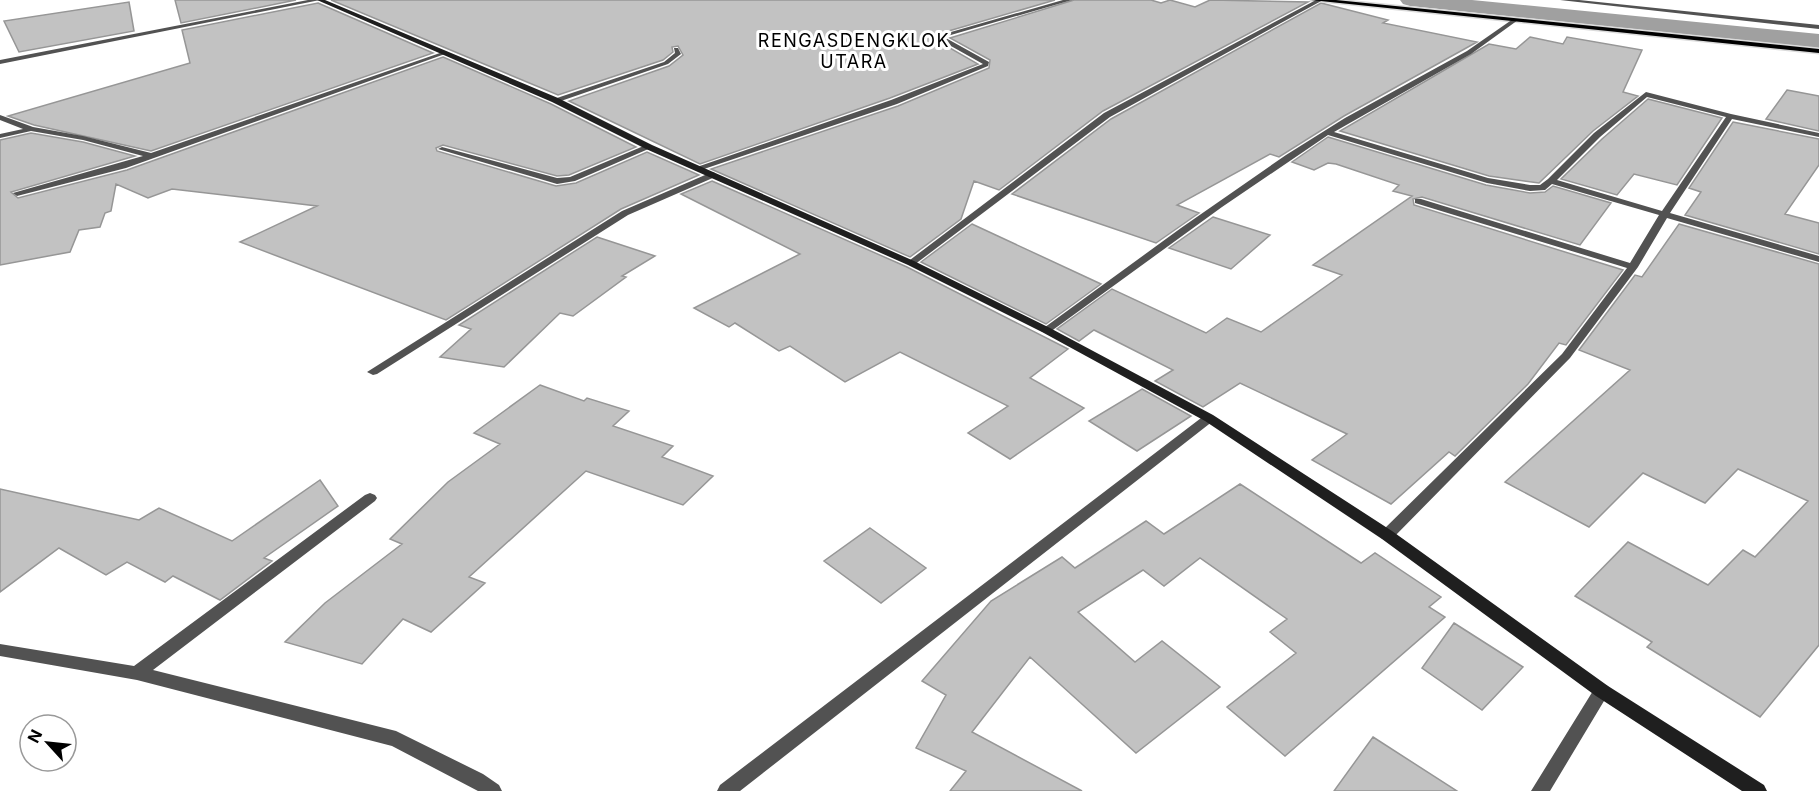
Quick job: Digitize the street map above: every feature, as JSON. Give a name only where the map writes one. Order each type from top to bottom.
[{"type":"main road","points":[[1315,0],[1819,51]]},
{"type":"street","points":[[0,62],[319,0],[555,100],[712,176],[911,263],[1046,330],[1209,418],[1387,534],[1602,691],[1758,791]]},
{"type":"street","points":[[698,168],[894,102],[986,65],[987,63],[980,57],[940,36],[1069,0]]},
{"type":"street","points":[[911,263],[1107,115],[1320,0]]},
{"type":"street","points":[[1563,0],[1819,27]]},
{"type":"street","points":[[1046,330],[1229,196],[1328,132],[1424,81],[1515,20]]},
{"type":"street","points":[[555,100],[666,63],[678,54],[676,49]]},
{"type":"street","points":[[17,193],[108,171],[442,54]]},
{"type":"street","points":[[1328,132],[1486,180],[1530,188],[1542,188],[1551,181],[1644,95],[1651,94],[1730,116],[1819,135]]},
{"type":"street","points":[[1387,534],[1566,356],[1633,267],[1665,213],[1730,116]]},
{"type":"street","points":[[0,117],[31,129],[83,138],[152,156]]},
{"type":"street","points":[[0,136],[31,129]]},
{"type":"street","points":[[442,149],[549,181],[562,181],[649,147]]},
{"type":"street","points":[[373,372],[626,213],[712,176]]},
{"type":"street","points":[[1551,181],[1819,258]]},
{"type":"street","points":[[1418,201],[1633,267]]},
{"type":"street","points":[[726,791],[1209,418]]},
{"type":"street","points":[[137,673],[370,498]]},
{"type":"street","points":[[0,651],[137,673],[396,739],[477,780],[493,791]]},
{"type":"street","points":[[1540,791],[1602,691]]},
{"type":"building","points":[[175,0],[296,0],[181,23]]},
{"type":"building","points":[[331,0],[1055,0],[935,35],[941,43],[978,64],[890,98],[700,164],[569,101],[669,66],[683,55],[678,46],[672,47],[673,52],[663,60],[558,95]]},
{"type":"building","points":[[1074,0],[1151,0],[1161,3],[1170,0],[1195,7],[1210,0],[1308,2],[1103,111],[999,190],[974,181],[961,219],[910,257],[711,169],[898,106],[989,68],[990,60],[950,38]]},
{"type":"building","points":[[129,2],[134,31],[19,52],[4,21]]},
{"type":"building","points":[[318,3],[433,53],[151,151],[34,125],[8,116],[190,63],[182,30]]},
{"type":"building","points":[[1321,3],[1388,20],[1383,23],[1477,42],[1344,116],[1279,157],[1270,154],[1177,205],[1199,213],[1156,243],[1012,194],[1111,119]]},
{"type":"building","points":[[1530,37],[1563,44],[1567,37],[1642,50],[1623,92],[1638,96],[1593,131],[1539,183],[1489,176],[1340,131],[1489,44],[1516,49]]},
{"type":"building","points":[[443,57],[551,104],[636,147],[569,175],[557,176],[443,145],[436,148],[437,151],[556,186],[576,183],[647,152],[699,175],[621,209],[446,320],[240,242],[317,206],[172,189],[148,198],[116,184],[111,211],[105,213],[100,227],[79,230],[70,252],[0,265],[0,140],[31,133],[83,142],[135,156],[11,192],[18,198],[127,170]]},
{"type":"building","points":[[1787,90],[1819,96],[1819,131],[1766,119]]},
{"type":"building","points":[[1648,99],[1722,118],[1677,185],[1634,174],[1617,195],[1561,179],[1602,139]]},
{"type":"building","points":[[1733,122],[1819,139],[1819,165],[1785,214],[1819,223],[1819,254],[1685,215],[1701,192],[1689,188]]},
{"type":"building","points":[[1328,137],[1486,185],[1530,193],[1545,192],[1553,186],[1611,203],[1580,245],[1422,197],[1413,199],[1414,205],[1623,270],[1566,345],[1559,343],[1528,384],[1455,456],[1449,452],[1391,504],[1312,460],[1347,434],[1240,383],[1203,407],[1155,381],[1173,370],[1094,330],[1079,341],[1057,329],[1112,289],[1206,333],[1227,318],[1261,332],[1342,275],[1313,265],[1412,196],[1393,191],[1399,185],[1336,164],[1328,163],[1314,170],[1292,162]]},
{"type":"building","points":[[712,181],[907,267],[1068,349],[1030,378],[1084,408],[1010,459],[968,433],[1008,406],[900,352],[845,382],[790,346],[779,351],[735,323],[729,327],[694,308],[800,254],[681,194]]},
{"type":"building","points":[[1213,217],[1270,235],[1231,269],[1169,248]]},
{"type":"building","points":[[972,224],[1101,284],[1046,324],[921,262]]},
{"type":"building","points":[[1679,224],[1819,264],[1819,645],[1760,717],[1647,647],[1652,642],[1575,596],[1628,542],[1708,585],[1743,550],[1755,557],[1808,501],[1738,469],[1705,503],[1643,473],[1589,527],[1505,482],[1630,370],[1579,350],[1635,275],[1642,277]]},
{"type":"building","points":[[597,237],[655,256],[622,276],[626,277],[573,316],[560,313],[504,367],[440,357],[471,329],[459,325]]},
{"type":"building","points":[[540,385],[584,401],[587,398],[629,411],[613,426],[673,446],[662,457],[713,476],[683,505],[586,471],[469,577],[485,583],[431,632],[403,619],[362,664],[285,642],[325,603],[402,544],[390,539],[448,482],[500,444],[474,433]]},
{"type":"building","points":[[1142,389],[1191,416],[1137,451],[1089,421]]},
{"type":"building","points":[[320,480],[338,506],[264,558],[272,561],[220,600],[173,576],[165,582],[127,562],[106,575],[59,548],[0,592],[0,489],[139,520],[159,508],[232,541]]},
{"type":"building","points":[[1240,484],[1361,563],[1375,553],[1441,597],[1429,607],[1445,617],[1285,756],[1227,707],[1296,653],[1270,632],[1287,619],[1200,558],[1164,586],[1143,570],[1078,612],[1135,662],[1162,641],[1220,687],[1136,753],[1030,657],[972,732],[1082,791],[950,791],[966,771],[916,748],[946,695],[922,681],[991,601],[1062,557],[1075,568],[1146,521],[1164,534]]},
{"type":"building","points":[[870,528],[926,568],[881,603],[824,561]]},
{"type":"building","points":[[1454,623],[1523,667],[1482,710],[1422,668]]},
{"type":"building","points":[[1373,737],[1457,791],[1334,791]]},
{"type":"waterway","points":[[1410,0],[1819,41]]},
{"type":"district","name":"RENGASDENGKLOK UTARA","points":[[854,50]]}]
